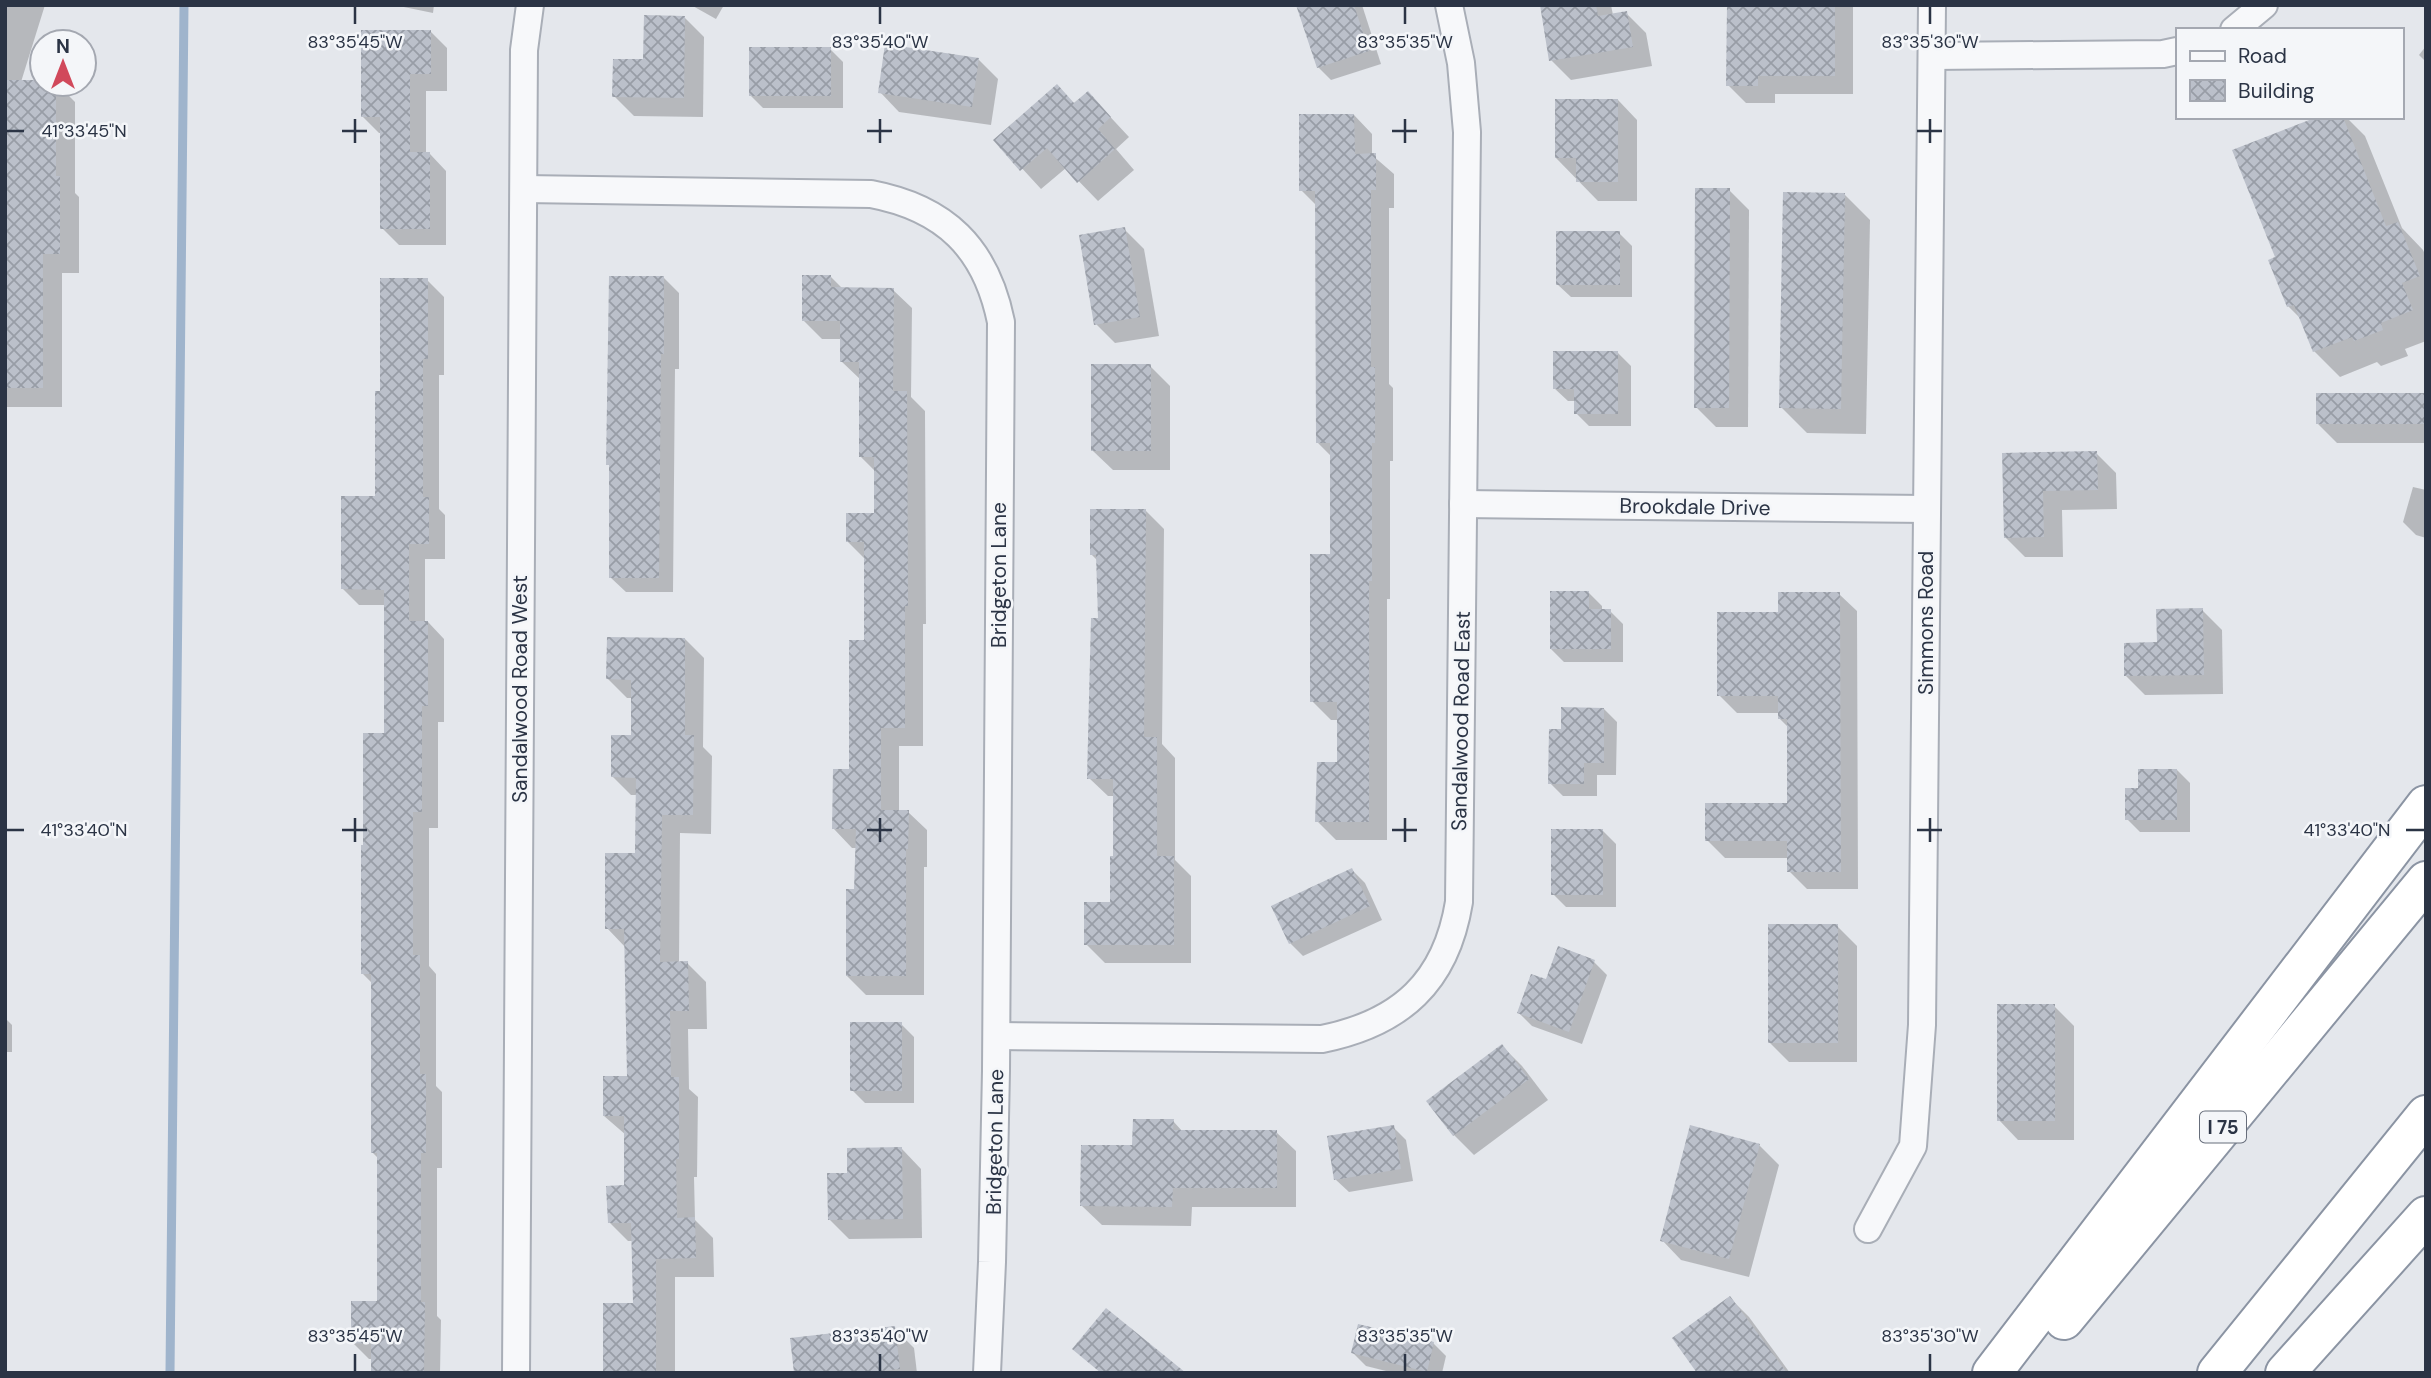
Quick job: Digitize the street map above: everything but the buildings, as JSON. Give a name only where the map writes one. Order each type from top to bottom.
[{"type":"highway","points":[[1992,1373],[2426,805]]},
{"type":"highway","name":"I 75","points":[[2021,1373],[2426,881]]},
{"type":"highway","points":[[2217,1373],[2426,1115]]},
{"type":"highway","points":[[2285,1373],[2426,1216]]},
{"type":"street","name":"Sandalwood Road West","points":[[516,1373],[524,50],[530,5]]},
{"type":"street","name":"Sandalwood Road East","points":[[997,1036],[1322,1039],[1357,1031],[1389,1017],[1424,987],[1438,968],[1448,947],[1459,902],[1467,132],[1461,63],[1449,5]]},
{"type":"street","name":"Simmons Road","points":[[1868,1229],[1913,1146],[1922,1025],[1932,5]]},
{"type":"street","points":[[2236,28],[2264,5]]},
{"type":"street","points":[[1932,56],[2163,54],[2176,51]]},
{"type":"street","name":"Bridgeton Lane","points":[[524,189],[871,194],[907,202],[940,219],[959,234],[987,274],[996,297],[1001,322],[997,1036],[987,1373]]},
{"type":"street","name":"Brookdale Drive","points":[[1463,504],[1927,509]]},
{"type":"waterway","points":[[170,1373],[184,5]]}]
